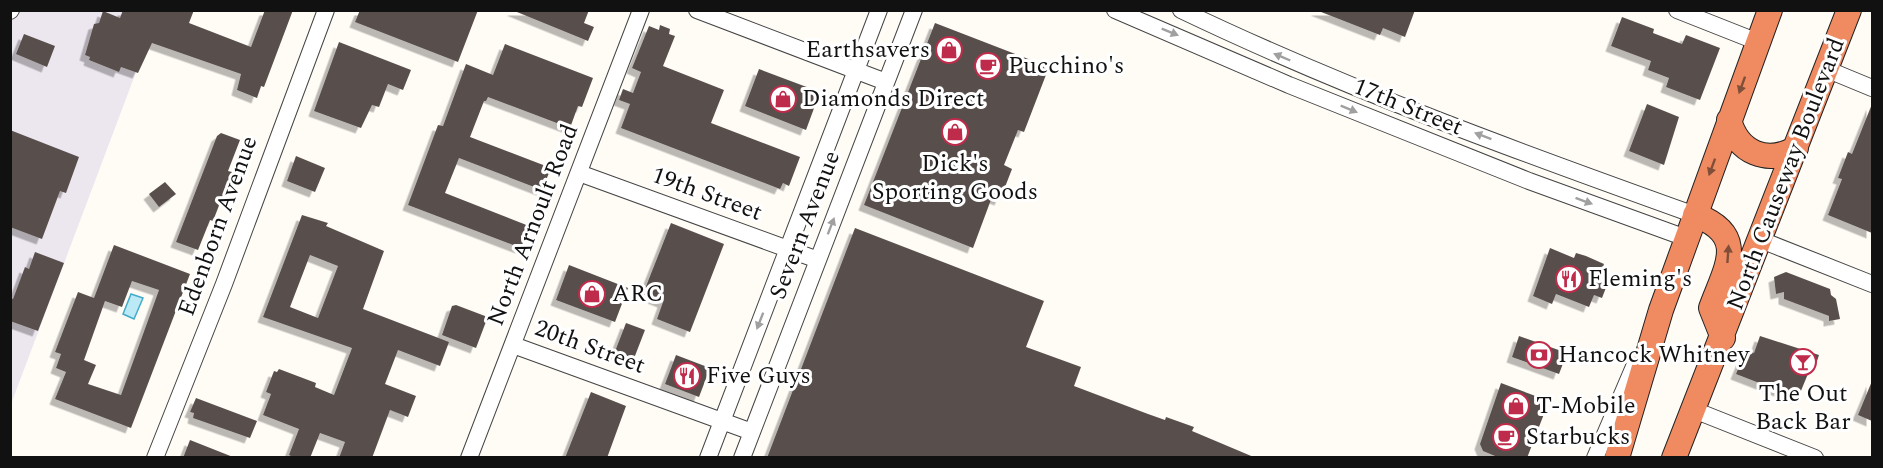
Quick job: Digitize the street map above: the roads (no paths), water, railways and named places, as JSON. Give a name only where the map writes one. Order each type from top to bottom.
[{"type":"highway","points":[[1617,458],[1661,310],[1770,10]]},
{"type":"highway","name":"North Causeway Boulevard","points":[[1679,451],[1849,10]]},
{"type":"highway","points":[[1730,120],[1739,143],[1755,153],[1773,157],[1796,148]]},
{"type":"highway","points":[[1695,215],[1713,221],[1724,231],[1730,247],[1728,263],[1711,308],[1723,338]]},
{"type":"street","name":"Edenborn Avenue","points":[[155,458],[224,284],[326,10]]},
{"type":"street","name":"North Arnoult Road","points":[[469,458],[641,10]]},
{"type":"street","points":[[697,10],[886,82]]},
{"type":"street","name":"Severn Avenue","points":[[708,458],[879,10]]},
{"type":"street","name":"Severn Avenue","points":[[742,458],[914,10]]},
{"type":"street","name":"17th Street","points":[[1115,10],[1418,137],[1686,238]]},
{"type":"street","name":"17th Street","points":[[1181,10],[1248,42],[1397,105],[1695,215]]},
{"type":"street","points":[[1677,10],[1758,42]]},
{"type":"street","points":[[1826,69],[1872,87]]},
{"type":"street","name":"19th Street","points":[[579,172],[818,260]]},
{"type":"street","points":[[1761,240],[1872,284]]},
{"type":"street","points":[[1595,458],[1616,404],[1661,310]]},
{"type":"street","name":"20th Street","points":[[513,345],[752,432]]},
{"type":"street","points":[[1694,410],[1815,458]]},
{"type":"water","points":[[131,294],[143,298],[134,319],[123,314]]},
{"type":"place","name":"Earthsavers","points":[[949,50]]},
{"type":"place","name":"Pucchino's","points":[[988,66]]},
{"type":"place","name":"Diamonds Direct","points":[[783,99]]},
{"type":"place","name":"Dick's Sporting Goods","points":[[955,132]]},
{"type":"place","name":"Fleming's","points":[[1569,279]]},
{"type":"place","name":"ARC","points":[[592,294]]},
{"type":"place","name":"Hancock Whitney","points":[[1539,355]]},
{"type":"place","name":"The Out Back Bar","points":[[1803,362]]},
{"type":"place","name":"Five Guys","points":[[687,376]]},
{"type":"place","name":"T-Mobile","points":[[1516,406]]},
{"type":"place","name":"Starbucks","points":[[1506,437]]}]
